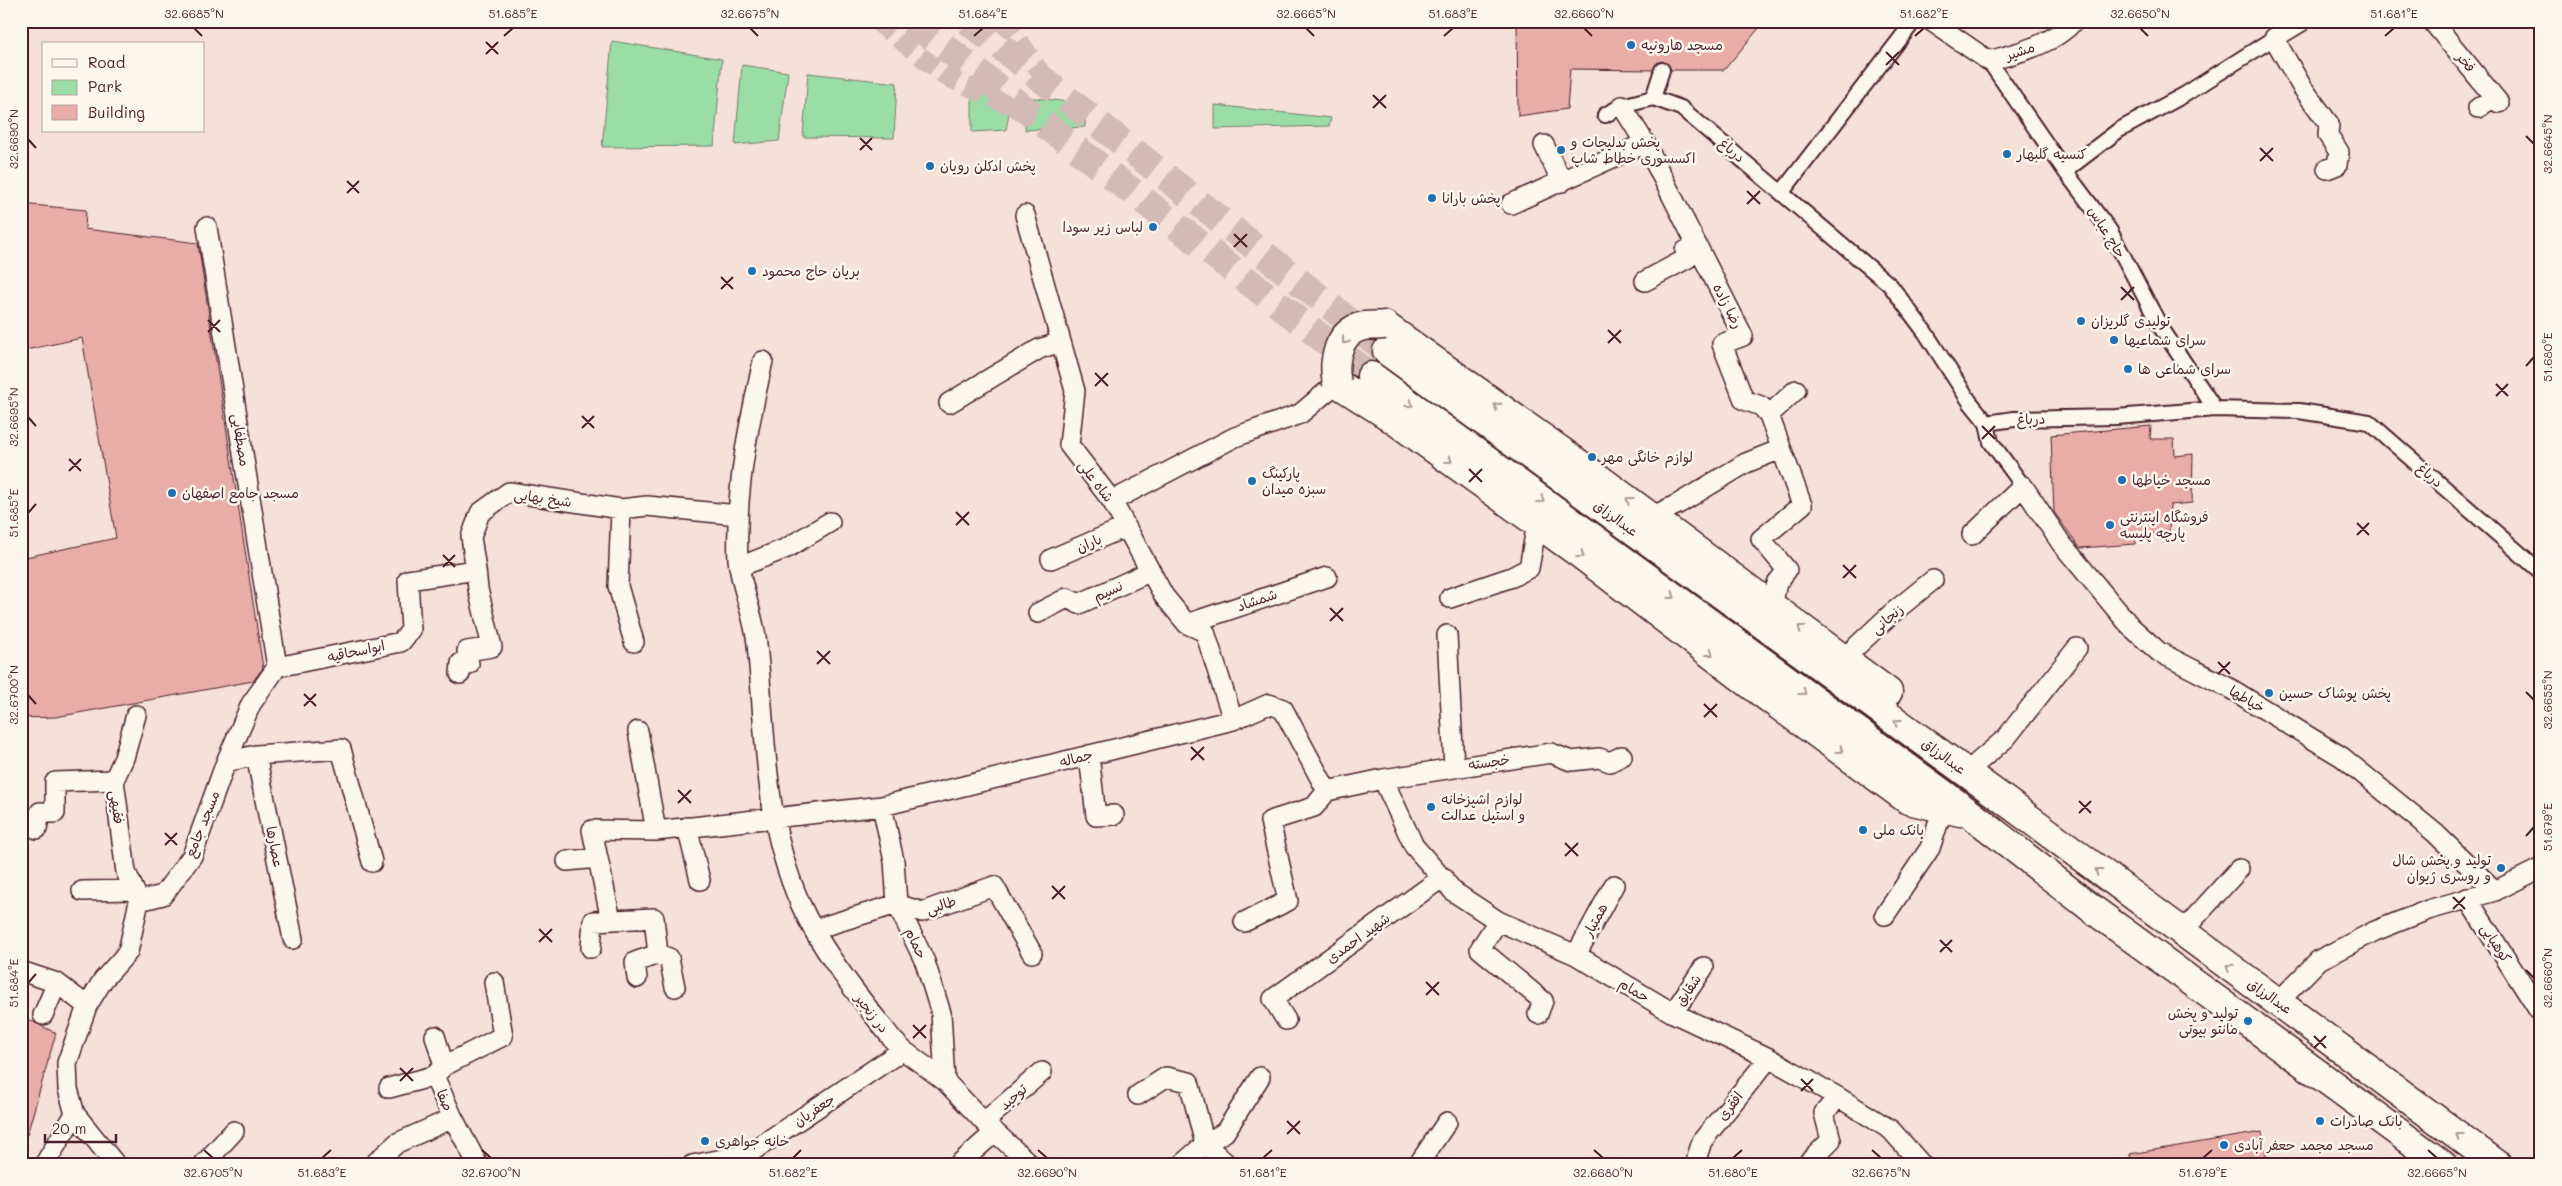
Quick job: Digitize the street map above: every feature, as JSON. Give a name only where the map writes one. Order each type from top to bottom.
[{"type":"main road","points":[[1972,815],[1908,800],[1537,523],[1386,415],[1336,383],[1334,369],[1336,354],[1346,336],[1362,326],[1385,338],[1651,517],[1971,753],[1996,794]]},
{"type":"main road","name":"عبدالرزاق","points":[[1385,338],[2181,933],[2278,1002],[2498,1165]]},
{"type":"main road","points":[[1370,376],[1972,815],[2095,911],[2443,1165]]},
{"type":"street","points":[[1782,192],[1914,21]]},
{"type":"street","points":[[1931,21],[1989,61]]},
{"type":"street","points":[[2065,170],[2119,130],[2184,95],[2302,21]]},
{"type":"street","name":"فخر","points":[[2432,21],[2496,100],[2478,108]]},
{"type":"street","name":"مشیر","points":[[1989,61],[2032,49],[2067,24]]},
{"type":"street","points":[[2274,38],[2302,87],[2329,124],[2328,135],[2339,152],[2337,165],[2327,170]]},
{"type":"street","name":"حاج عباس","points":[[1989,61],[2110,231],[2160,326],[2215,409]]},
{"type":"street","points":[[1605,115],[1622,106],[1653,98],[1662,70]]},
{"type":"street","name":"درباغ","points":[[1653,98],[1680,108],[1782,192],[1890,285],[1925,332],[1970,402],[1987,423],[2014,419],[2116,417],[2215,409],[2299,411],[2369,422],[2541,572]]},
{"type":"street","name":"رضا زاده","points":[[1622,106],[1646,143],[1743,336],[1722,344],[1744,400],[1761,406],[1769,415]]},
{"type":"street","points":[[1511,204],[1646,143]]},
{"type":"street","points":[[1544,146],[1562,182]]},
{"type":"street","name":"شاه علی","points":[[1025,215],[1076,391],[1069,445],[1112,501],[1164,596],[1187,624],[1205,632],[1233,720]]},
{"type":"street","name":"مصطفایی","points":[[207,227],[277,667]]},
{"type":"street","points":[[1645,281],[1688,258],[1685,251],[1697,245]]},
{"type":"street","points":[[949,403],[1039,349],[1062,342]]},
{"type":"street","points":[[762,361],[747,434],[738,515],[740,567],[757,641],[769,795],[774,818]]},
{"type":"street","points":[[1112,501],[1235,437],[1300,414],[1336,383]]},
{"type":"street","points":[[1772,607],[1777,583],[1787,570],[1761,539],[1802,505],[1769,415],[1796,390]]},
{"type":"street","points":[[1972,536],[2023,486],[1991,442],[1987,423]]},
{"type":"street","points":[[1651,517],[1678,504],[1746,463],[1781,449]]},
{"type":"street","name":"خیاطها","points":[[2023,486],[2061,543],[2131,627],[2159,652],[2231,689],[2342,757],[2435,833],[2495,891]]},
{"type":"street","name":"شیخ بهایی","points":[[460,674],[461,663],[469,664],[467,651],[492,647],[478,589],[472,537],[480,513],[509,492],[621,509],[647,506],[738,515]]},
{"type":"street","points":[[621,509],[618,586],[634,642]]},
{"type":"street","points":[[740,567],[788,548],[830,522]]},
{"type":"street","points":[[1450,598],[1512,577],[1529,568],[1537,523]]},
{"type":"street","name":"باران","points":[[1051,559],[1126,527]]},
{"type":"street","name":"ابواسحاقیه","points":[[277,667],[401,642],[411,630],[408,580],[476,570]]},
{"type":"street","name":"نسیم","points":[[1038,613],[1067,598],[1078,604],[1151,571]]},
{"type":"street","name":"شمشاد","points":[[1187,624],[1327,577]]},
{"type":"street","name":"زنجانی","points":[[1843,659],[1891,614],[1933,580]]},
{"type":"street","name":"خجسته","points":[[1447,635],[1454,767],[1551,753],[1572,761],[1600,758],[1610,762],[1622,756]]},
{"type":"street","points":[[1977,763],[2006,738],[2077,648]]},
{"type":"street","name":"مسجد جامع","points":[[82,891],[163,895],[192,856],[226,762],[251,704],[277,667]]},
{"type":"street","name":"جماله","points":[[598,858],[592,830],[656,831],[882,806],[1233,720],[1269,704],[1283,709],[1327,791]]},
{"type":"street","name":"فقیهی","points":[[136,715],[124,758],[114,780],[126,872],[136,895]]},
{"type":"street","points":[[638,731],[656,831]]},
{"type":"street","points":[[226,762],[256,755],[340,749],[372,862]]},
{"type":"street","name":"عصارها","points":[[256,755],[293,939]]},
{"type":"street","points":[[1089,755],[1096,816],[1114,815]]},
{"type":"street","points":[[1244,922],[1288,901],[1270,821],[1314,807],[1327,791],[1454,767]]},
{"type":"street","name":"حمام","points":[[1383,779],[1414,846],[1443,877],[1454,892],[1498,921],[1576,955],[1673,1013],[1769,1058],[1838,1097],[1891,1130],[1922,1165]]},
{"type":"street","points":[[37,828],[40,812],[55,813],[55,782],[114,780]]},
{"type":"street","name":"حمام","points":[[882,806],[894,861],[897,904],[925,962],[941,1013],[945,1081]]},
{"type":"street","points":[[1885,915],[1930,848],[1943,808]]},
{"type":"street","name":"در زنجیر","points":[[774,818],[780,848],[800,904],[841,973],[903,1050],[945,1081],[1031,1165]]},
{"type":"street","points":[[688,827],[700,880]]},
{"type":"street","points":[[567,861],[598,858],[611,920]]},
{"type":"street","points":[[2278,1002],[2319,960],[2375,931],[2467,898],[2495,891],[2541,868]]},
{"type":"street","points":[[2181,933],[2239,869]]},
{"type":"street","name":"شهید احمدی","points":[[1286,1020],[1273,999],[1443,877]]},
{"type":"street","name":"همتیار","points":[[1576,955],[1614,885]]},
{"type":"street","name":"طالبی","points":[[897,904],[922,912],[994,886],[1032,953]]},
{"type":"street","points":[[116,1165],[76,1114],[68,1089],[67,1063],[87,1006],[103,980],[128,952],[136,895]]},
{"type":"street","name":"کوهپایی","points":[[2467,898],[2541,1014]]},
{"type":"street","points":[[814,929],[897,904]]},
{"type":"street","points":[[591,948],[594,921],[654,918],[658,954]]},
{"type":"street","points":[[1498,921],[1480,949],[1543,1001],[1538,1014]]},
{"type":"street","points":[[637,978],[635,962],[658,954],[669,958],[675,987]]},
{"type":"street","name":"شقایق","points":[[1673,1013],[1704,967]]},
{"type":"street","points":[[21,971],[57,983],[87,1006]]},
{"type":"street","points":[[390,1088],[439,1071],[503,1036],[494,982]]},
{"type":"street","points":[[43,1015],[57,983]]},
{"type":"street","name":"صفا","points":[[435,1036],[439,1071],[453,1118],[478,1165]]},
{"type":"street","name":"جعفریان","points":[[692,1165],[750,1159],[903,1050]]},
{"type":"street","name":"افقری","points":[[1697,1157],[1702,1141],[1769,1058]]},
{"type":"street","name":"توحید","points":[[958,1165],[990,1127],[1042,1072]]},
{"type":"street","points":[[1138,1095],[1166,1077],[1190,1082],[1205,1144],[1228,1165]]},
{"type":"street","points":[[1182,1165],[1205,1144],[1225,1132],[1260,1078]]},
{"type":"street","points":[[1806,1165],[1830,1140],[1824,1113],[1838,1097]]},
{"type":"street","points":[[44,1165],[76,1114]]},
{"type":"street","points":[[373,1165],[397,1143],[453,1118]]},
{"type":"street","points":[[1418,1165],[1447,1122]]},
{"type":"street","points":[[203,1165],[234,1131]]},
{"type":"green space","points":[[612,41],[722,59],[714,146],[602,147]]},
{"type":"green space","points":[[742,65],[788,72],[779,141],[735,145]]},
{"type":"green space","points":[[808,73],[897,83],[894,138],[803,137]]},
{"type":"green space","points":[[972,92],[1012,97],[1006,130],[972,132]]},
{"type":"green space","points":[[1027,97],[1086,104],[1085,127],[1025,130]]},
{"type":"green space","points":[[1215,105],[1331,118],[1329,126],[1215,129]]},
{"type":"building","name":"مسجد هارونیه","points":[[1517,21],[1765,21],[1724,70],[1671,70],[1668,64],[1661,61],[1656,64],[1653,70],[1570,69],[1567,109],[1518,116]]},
{"type":"building","name":"مسجد جامع اصفهان","points":[[21,204],[86,210],[85,229],[198,243],[263,668],[253,681],[56,717],[21,718],[21,558],[116,538],[82,338],[21,351]]},
{"type":"building","name":"مسجد خیاطها","points":[[2151,426],[2150,439],[2174,439],[2175,456],[2193,454],[2192,503],[2170,505],[2169,533],[2136,534],[2135,544],[2080,548],[2054,512],[2051,435]]},
{"type":"building","points":[[21,1016],[56,1033],[27,1135],[21,1134]]},
{"type":"building","name":"مسجد مجمد حعفر آبادی","points":[[2262,1132],[2268,1165],[2131,1165],[2130,1154]]},
{"type":"tunnel","points":[[876,21],[947,77],[1035,117]]},
{"type":"tunnel","points":[[911,21],[1371,376]]},
{"type":"tunnel","points":[[968,21],[1387,351]]},
{"type":"tunnel","points":[[1000,21],[1013,32],[1050,86]]},
{"type":"place","name":"مسجد هارونیه","points":[[1631,45]]},
{"type":"place","name":"پخش بدلیجات و اکسسوری خطاط شاپ","points":[[1561,150]]},
{"type":"place","name":"کنسیه گلبهار","points":[[2007,154]]},
{"type":"place","name":"پخش ادکلن رویان","points":[[930,166]]},
{"type":"place","name":"پخش بارانا","points":[[1432,198]]},
{"type":"place","name":"لباس زیر سودا","points":[[1153,227]]},
{"type":"place","name":"بریان حاج محمود","points":[[752,271]]},
{"type":"place","name":"تولیدی گلریزان","points":[[2081,321]]},
{"type":"place","name":"سرای شماعیها","points":[[2114,340]]},
{"type":"place","name":"سرای شماعی ها","points":[[2128,369]]},
{"type":"place","name":"لوازم خانگی مهر","points":[[1592,457]]},
{"type":"place","name":"مسجد خیاطها","points":[[2122,480]]},
{"type":"place","name":"پارکینگ سبزه میدان","points":[[1252,481]]},
{"type":"place","name":"مسجد جامع اصفهان","points":[[172,493]]},
{"type":"place","name":"فروشگاه اینترنتی پارچه پلیسه","points":[[2110,525]]},
{"type":"place","name":"پخش پوشاک حسین","points":[[2269,693]]},
{"type":"place","name":"لوازم اشپزخانه و استیل عدالت","points":[[1431,807]]},
{"type":"place","name":"بانک ملی","points":[[1863,830]]},
{"type":"place","name":"تولید و پخش شال و روسری ژیوان","points":[[2501,868]]},
{"type":"place","name":"تولید و پخش مانتو بیوتی","points":[[2248,1021]]},
{"type":"place","name":"بانک صادرات","points":[[2320,1121]]},
{"type":"place","name":"خانه جواهری","points":[[705,1141]]},
{"type":"place","name":"مسجد مجمد حعفر آبادی","points":[[2224,1145]]}]
